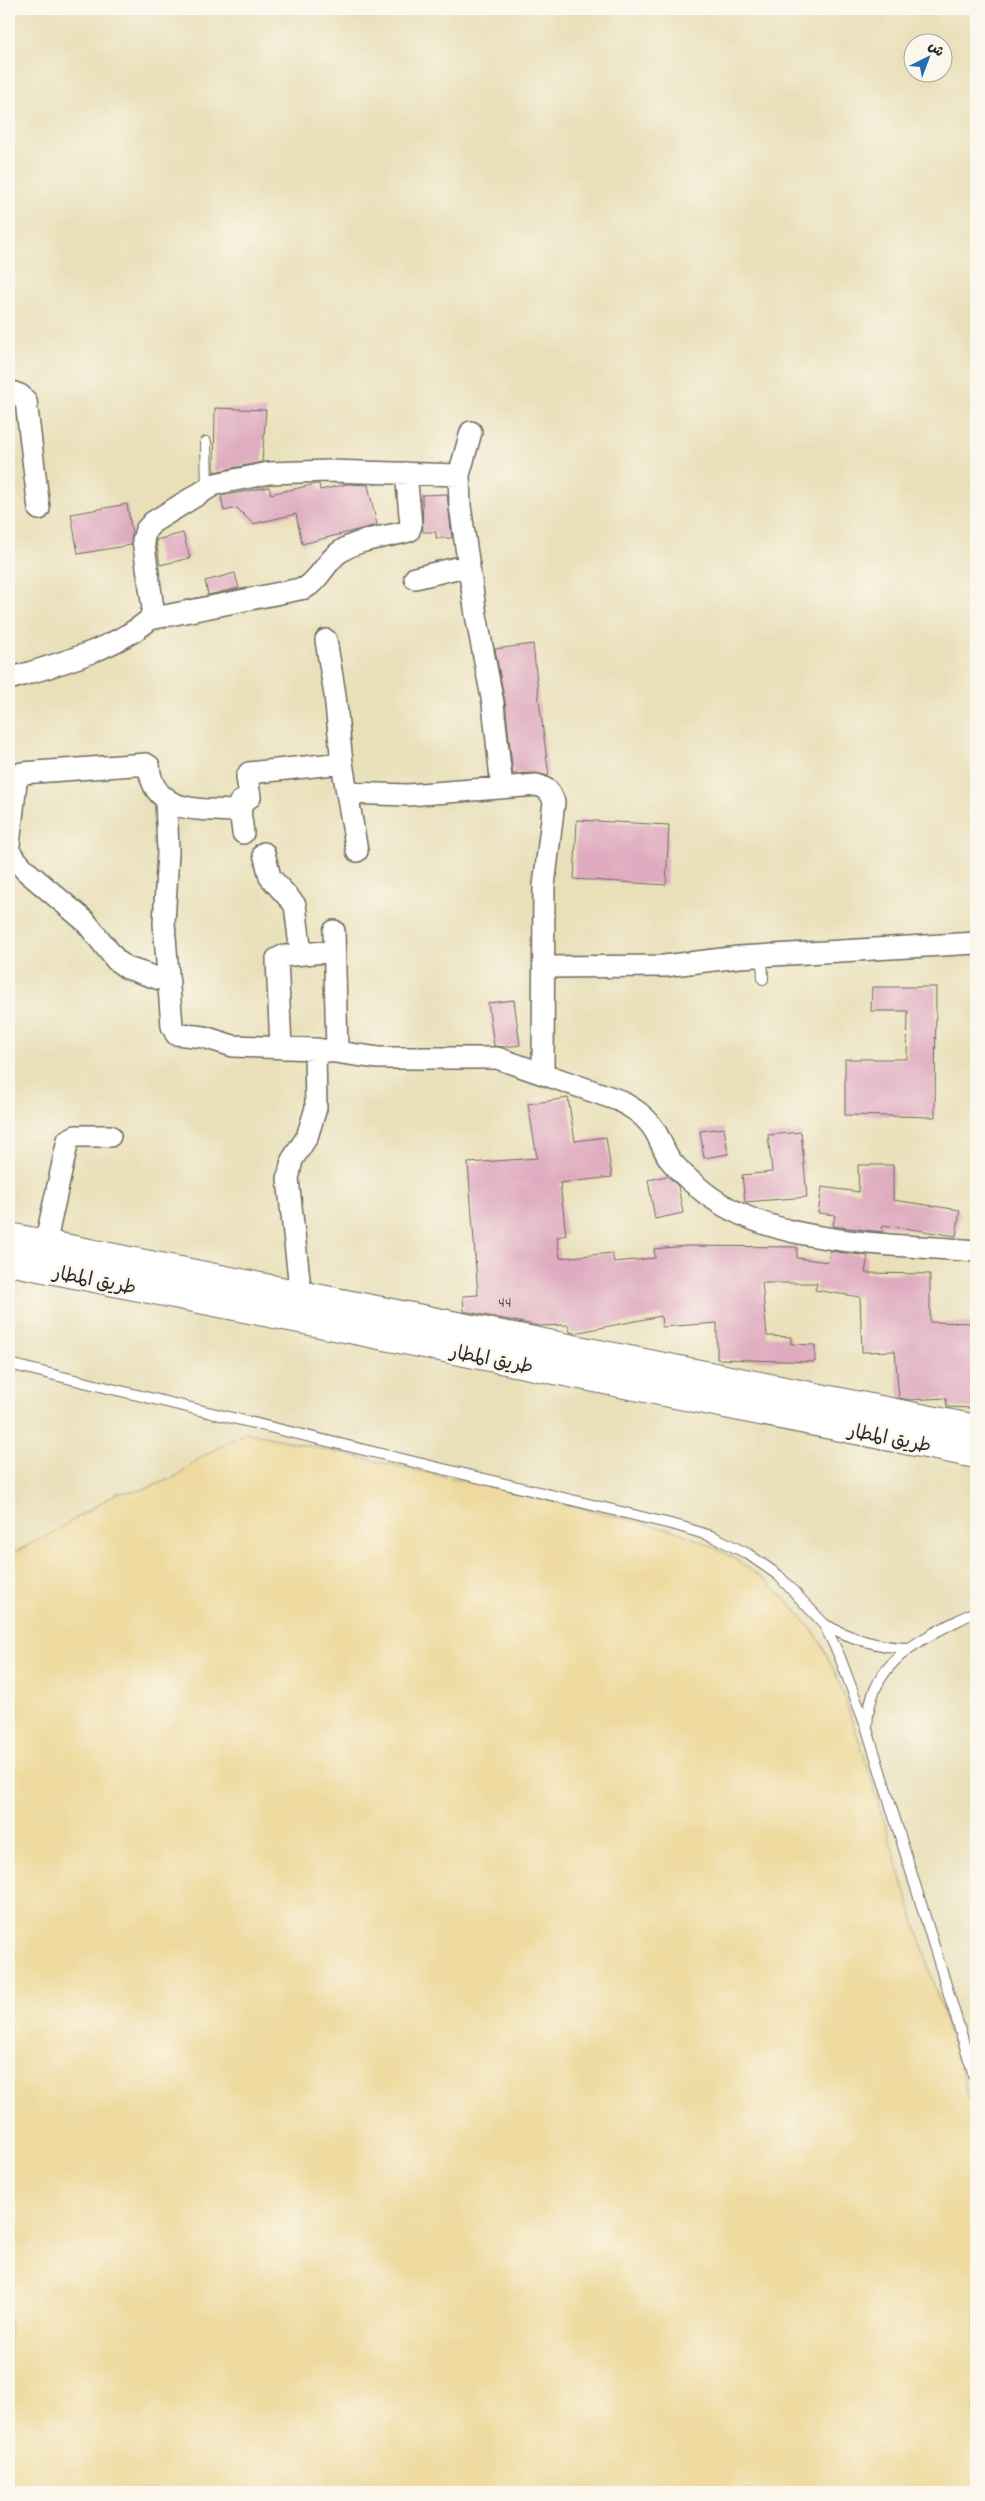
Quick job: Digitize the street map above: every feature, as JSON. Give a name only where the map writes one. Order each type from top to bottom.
[{"type":"main road","name":"طريق المطار","points":[[9,1237],[301,1297],[976,1429]]},
{"type":"main road","name":"طريق المطار","points":[[9,1261],[976,1454]]},
{"type":"street","points":[[9,390],[23,398],[27,404],[40,509]]},
{"type":"street","points":[[471,432],[459,475],[460,506],[468,565],[493,703],[502,788]]},
{"type":"street","points":[[150,619],[153,608],[143,540],[146,530],[153,522],[215,484],[269,473],[329,471],[459,475]]},
{"type":"street","points":[[9,679],[47,668],[120,639],[150,619],[305,588],[316,580],[337,554],[347,547],[409,531],[411,525],[406,473]]},
{"type":"street","points":[[415,578],[468,565]]},
{"type":"street","points":[[326,640],[336,694],[342,763],[357,851]]},
{"type":"street","points":[[243,833],[240,802],[250,798],[247,777],[249,773],[342,763]]},
{"type":"street","points":[[9,845],[16,782],[22,773],[146,764],[150,766],[153,785],[166,798],[184,808],[240,810]]},
{"type":"street","points":[[347,793],[408,795],[537,785],[545,788],[551,794],[554,802],[544,886],[543,1072]]},
{"type":"street","points":[[166,798],[168,852],[164,923],[172,1026],[176,1034],[204,1037],[232,1046],[315,1049],[378,1058],[497,1058],[543,1072],[632,1107],[644,1117],[654,1130],[672,1161],[699,1188],[725,1208],[754,1220],[791,1232],[823,1237],[976,1251]]},
{"type":"street","points":[[9,852],[26,871],[85,921],[116,960],[127,968],[168,982]]},
{"type":"street","points":[[264,853],[270,877],[295,905],[300,954]]},
{"type":"street","points":[[281,1048],[278,959],[280,957],[300,954],[334,941],[337,1051]]},
{"type":"street","points":[[544,968],[664,966],[762,956],[976,943]]},
{"type":"street","points":[[301,1297],[288,1179],[292,1160],[306,1137],[316,1108],[315,1049]]},
{"type":"street","points":[[45,1245],[68,1140],[76,1136],[110,1136]]},
{"type":"lane","points":[[206,442],[208,489]]},
{"type":"lane","points":[[762,956],[763,980]]},
{"type":"lane","points":[[9,1364],[679,1526],[714,1537],[748,1554],[778,1576],[824,1624],[839,1655],[867,1729],[976,2082]]},
{"type":"lane","points":[[867,1729],[868,1714],[877,1683],[896,1658],[908,1648],[976,1611]]},
{"type":"lane","points":[[824,1624],[856,1640],[890,1647],[908,1648]]},
{"type":"sand","points":[[246,1432],[536,1497],[675,1531],[705,1543],[737,1560],[766,1581],[788,1601],[818,1637],[838,1679],[862,1749],[976,2122],[976,2492],[9,2492],[9,1555],[50,1534],[117,1493],[143,1490],[179,1475],[201,1457]]},
{"type":"building","points":[[215,408],[266,410],[262,462],[214,472]]},
{"type":"building","points":[[319,484],[320,490],[348,484],[368,485],[377,525],[302,544],[296,514],[253,524],[237,508],[224,511],[221,496],[269,487],[271,494]]},
{"type":"building","points":[[447,494],[452,538],[436,538],[436,532],[423,532],[422,495]]},
{"type":"building","points":[[127,504],[132,533],[131,545],[78,554],[71,514]]},
{"type":"building","points":[[183,533],[190,558],[160,565],[156,540]]},
{"type":"building","points":[[235,573],[239,588],[208,595],[205,581]]},
{"type":"building","points":[[533,644],[549,776],[536,773],[513,774],[505,702],[495,649]]},
{"type":"building","points":[[577,820],[669,825],[666,885],[574,879]]},
{"type":"building","points":[[872,987],[936,987],[935,1117],[845,1115],[845,1059],[907,1059],[908,1011],[871,1011]]},
{"type":"building","points":[[514,1000],[520,1045],[494,1046],[488,1003]]},
{"type":"building","points":[[568,1098],[575,1141],[606,1137],[612,1177],[560,1183],[566,1235],[557,1237],[560,1258],[612,1253],[614,1262],[655,1258],[654,1249],[687,1246],[797,1247],[797,1258],[828,1262],[830,1251],[868,1256],[865,1273],[930,1274],[930,1322],[976,1323],[976,1408],[947,1407],[946,1398],[910,1400],[899,1398],[895,1351],[862,1352],[860,1297],[815,1290],[817,1283],[762,1283],[767,1336],[791,1337],[791,1344],[815,1345],[815,1362],[717,1359],[717,1323],[662,1327],[661,1316],[574,1333],[570,1332],[568,1325],[539,1326],[464,1311],[463,1296],[478,1295],[468,1163],[537,1158],[528,1104]]},
{"type":"building","points":[[724,1128],[728,1154],[704,1158],[700,1131]]},
{"type":"building","points":[[801,1132],[807,1197],[745,1202],[742,1175],[772,1172],[768,1135]]},
{"type":"building","points":[[858,1165],[893,1165],[893,1200],[960,1210],[956,1236],[883,1225],[882,1232],[833,1226],[835,1215],[818,1213],[822,1187],[859,1192]]},
{"type":"building","points":[[667,1176],[678,1186],[683,1213],[655,1219],[648,1180]]}]
